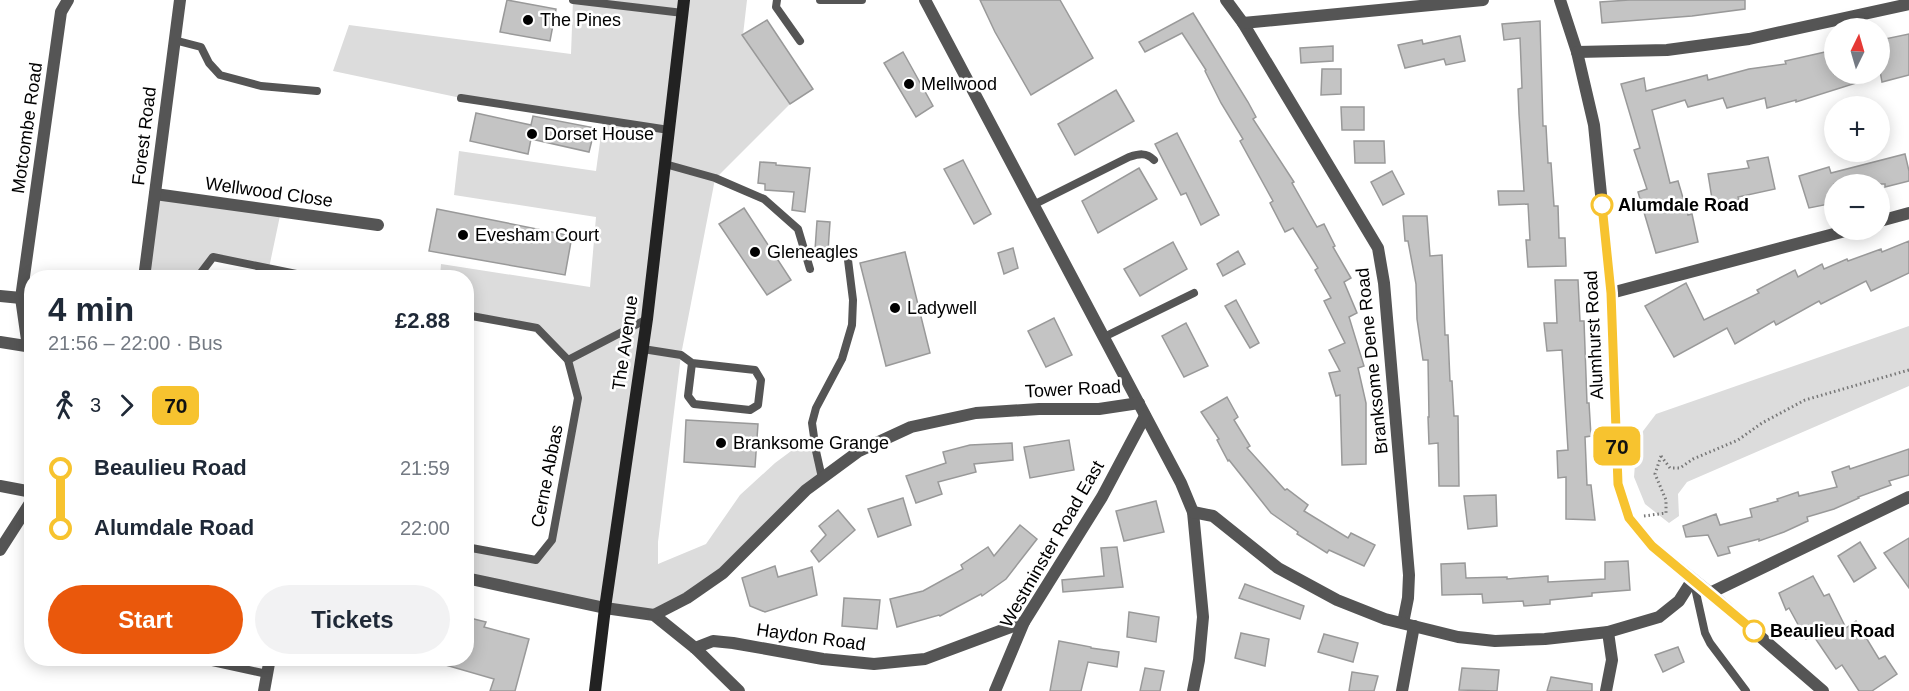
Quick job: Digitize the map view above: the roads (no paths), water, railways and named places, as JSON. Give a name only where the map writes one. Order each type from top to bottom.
[{"type":"main road","name":"The Avenue","points":[[595,691],[604,608],[647,319],[684,0]]},
{"type":"street","name":"Motcombe Road","points":[[25,270],[61,12],[68,0]]},
{"type":"street","name":"Forest Road","points":[[145,270],[180,0]]},
{"type":"street","name":"Tower Road","points":[[654,615],[687,598],[723,573],[806,490],[859,450],[911,428],[976,413],[1040,409],[1099,409],[1139,403],[925,0]]},
{"type":"street","name":"Branksome Dene Road","points":[[1226,0],[1243,23],[1378,248],[1384,283],[1409,574],[1408,624],[1402,691]]},
{"type":"street","points":[[1243,23],[1483,0]]},
{"type":"street","name":"Alumhurst Road","points":[[1560,0],[1577,52],[1594,126],[1611,293],[1618,484],[1629,518],[1652,546],[1823,691]]},
{"type":"street","points":[[1577,52],[1667,50],[1749,39],[1909,4]]},
{"type":"street","name":"Wellwood Close","points":[[154,194],[378,225]]},
{"type":"street","points":[[1890,218],[1909,213]]},
{"type":"street","points":[[1611,293],[1824,237]]},
{"type":"street","name":"Motcombe Road","points":[[24,277],[21,298],[24,314]]},
{"type":"street","points":[[0,296],[21,298]]},
{"type":"street","name":"Motcombe Road","points":[[0,342],[24,346]]},
{"type":"street","points":[[1139,403],[1181,483],[1193,512],[1203,617],[1193,691]]},
{"type":"street","name":"Westminster Road East","points":[[995,691],[1024,622],[1102,497],[1145,416]]},
{"type":"street","points":[[0,486],[24,490]]},
{"type":"street","points":[[1710,593],[1909,497]]},
{"type":"street","points":[[0,550],[24,512]]},
{"type":"street","points":[[1193,512],[1213,516],[1278,568],[1337,600],[1385,619],[1458,637],[1495,641],[1545,639],[1608,632],[1659,617],[1679,601],[1693,579]]},
{"type":"street","points":[[474,580],[604,608],[654,615],[695,648],[739,691]]},
{"type":"street","name":"Haydon Road","points":[[695,648],[713,641],[823,659],[874,664],[925,659],[1024,622]]},
{"type":"street","points":[[1606,691],[1612,660],[1608,632]]},
{"type":"street","points":[[264,691],[268,666]]},
{"type":"lane","points":[[573,0],[683,14]]},
{"type":"lane","points":[[777,0],[776,7],[800,41]]},
{"type":"lane","points":[[820,0],[862,0]]},
{"type":"lane","points":[[174,40],[201,47],[209,63],[220,75],[261,86],[316,91]]},
{"type":"lane","points":[[460,98],[669,130]]},
{"type":"lane","points":[[1033,205],[1129,157],[1146,154],[1154,160]]},
{"type":"lane","points":[[665,164],[715,178],[764,199],[798,229],[810,269]]},
{"type":"lane","points":[[203,270],[213,257],[277,270]]},
{"type":"lane","points":[[822,478],[812,423],[816,408],[842,359],[852,325],[853,300],[848,260]]},
{"type":"lane","points":[[1104,337],[1194,293]]},
{"type":"lane","name":"Cerne Abbas","points":[[474,316],[537,328],[568,360],[578,398],[552,540],[536,560],[474,548]]},
{"type":"lane","points":[[568,360],[647,319]]},
{"type":"lane","points":[[643,349],[681,355],[692,363],[755,370],[760,380],[758,405],[750,410],[694,404],[688,396],[692,363]]},
{"type":"lane","points":[[1693,579],[1705,633],[1746,691]]},
{"type":"lane","points":[[230,666],[267,674]]},
{"type":"place","name":"The Pines","points":[[528,20]]},
{"type":"place","name":"Mellwood","points":[[909,84]]},
{"type":"place","name":"Dorset House","points":[[532,134]]},
{"type":"place","name":"Alumdale Road","points":[[1602,205]]},
{"type":"place","name":"Evesham Court","points":[[463,235]]},
{"type":"place","name":"Gleneagles","points":[[755,252]]},
{"type":"place","name":"Ladywell","points":[[895,308]]},
{"type":"place","name":"Branksome Grange","points":[[721,443]]},
{"type":"place","name":"Beaulieu Road","points":[[1754,631]]}]
